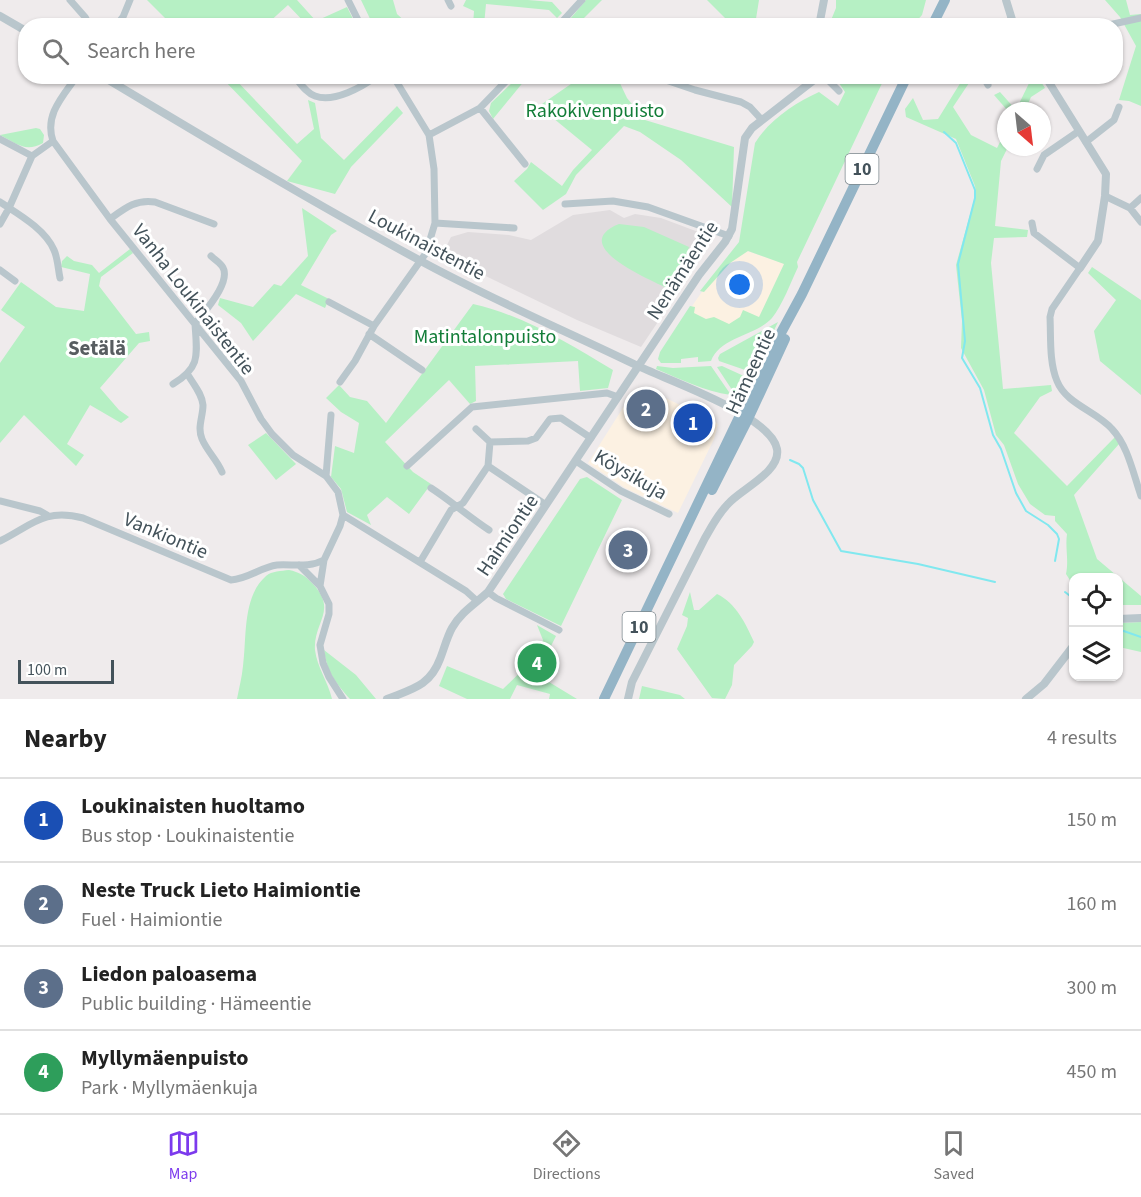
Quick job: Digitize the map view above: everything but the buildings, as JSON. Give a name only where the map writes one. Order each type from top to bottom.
[{"type":"highway","points":[[936,18],[945,0]]},
{"type":"highway","name":"Hämeentie","points":[[604,699],[674,556],[692,528],[794,319],[802,294],[904,84]]},
{"type":"street","points":[[70,0],[86,18]]},
{"type":"street","points":[[122,18],[130,0]]},
{"type":"street","points":[[348,0],[357,18]]},
{"type":"street","points":[[565,18],[582,0]]},
{"type":"street","points":[[821,18],[824,0]]},
{"type":"street","points":[[1006,0],[1009,18]]},
{"type":"street","points":[[0,16],[18,27]]},
{"type":"street","points":[[1123,22],[1141,18]]},
{"type":"street","points":[[0,224],[32,156],[53,141],[50,133],[52,114],[72,84]]},
{"type":"street","name":"Loukinaistentie","points":[[115,84],[285,185],[421,261],[638,366],[704,394],[745,417],[764,430],[773,440],[777,450],[775,463],[766,474],[736,495],[717,516],[632,682],[628,699]]},
{"type":"street","points":[[302,84],[312,95],[319,97],[350,92],[364,84]]},
{"type":"street","points":[[340,382],[355,361],[374,326],[421,261],[430,244],[435,223],[434,169],[429,135],[398,84]]},
{"type":"street","points":[[429,135],[480,108],[503,84]]},
{"type":"street","points":[[677,84],[741,102],[761,119]]},
{"type":"street","name":"Nenämäentie","points":[[638,366],[699,275],[729,236],[732,229],[745,138],[761,119],[808,84]]},
{"type":"street","points":[[832,84],[839,92]]},
{"type":"street","points":[[1050,84],[1106,174],[1098,242],[1052,309],[1050,317],[1054,373],[1064,393],[1111,427],[1121,440],[1141,496]]},
{"type":"street","points":[[1086,142],[1114,120],[1119,107]]},
{"type":"street","points":[[480,108],[525,164]]},
{"type":"street","points":[[1037,169],[1044,155],[1078,131]]},
{"type":"street","points":[[0,139],[32,156]]},
{"type":"street","name":"Vanha Loukinaistentie","points":[[53,141],[110,219],[241,381],[261,419],[272,434],[293,455],[326,476],[338,492],[343,516]]},
{"type":"street","points":[[1105,196],[1130,208],[1141,222]]},
{"type":"street","points":[[1130,208],[1141,198]]},
{"type":"street","points":[[110,219],[131,204],[147,200],[214,224]]},
{"type":"street","points":[[565,204],[613,201],[648,207],[729,236]]},
{"type":"street","points":[[0,202],[49,240],[57,261],[60,278]]},
{"type":"street","points":[[435,223],[514,228]]},
{"type":"street","points":[[1032,223],[1034,234],[1080,268]]},
{"type":"street","points":[[173,384],[188,375],[195,360],[195,324],[223,284],[225,276],[223,267],[211,256]]},
{"type":"street","points":[[0,270],[15,281]]},
{"type":"street","points":[[330,303],[374,326]]},
{"type":"street","points":[[369,334],[422,370]]},
{"type":"street","name":"Haimiontie","points":[[387,699],[414,688],[432,676],[451,629],[465,610],[488,592],[638,366]]},
{"type":"street","points":[[188,375],[200,394],[203,406],[200,423],[201,437],[217,460],[222,472]]},
{"type":"street","points":[[407,466],[472,407],[607,393],[618,397]]},
{"type":"street","points":[[326,476],[331,415]]},
{"type":"street","points":[[476,429],[490,442],[528,441],[536,438],[550,419],[561,418],[591,438]]},
{"type":"street","points":[[420,562],[451,510],[463,503],[488,466],[490,442]]},
{"type":"street","name":"Köysikuja","points":[[576,461],[621,492],[669,514]]},
{"type":"street","points":[[488,466],[546,505]]},
{"type":"street","points":[[431,488],[489,530]]},
{"type":"street","points":[[0,501],[40,511],[47,516]]},
{"type":"street","name":"Vankiontie","points":[[0,541],[47,516],[60,514],[83,518],[231,580],[243,579],[274,565],[316,564],[324,560]]},
{"type":"street","points":[[320,586],[324,560],[343,516],[466,591],[477,601]]},
{"type":"street","points":[[299,565],[320,586],[330,604],[321,638],[321,656],[329,677],[343,699]]},
{"type":"street","points":[[488,592],[559,630]]},
{"type":"street","points":[[1123,619],[1141,618]]},
{"type":"street","points":[[1026,699],[1044,684],[1069,652]]},
{"type":"shaded area","points":[[610,210],[624,218],[635,214],[661,218],[709,236],[711,243],[641,347],[577,320],[442,255],[451,237],[468,232],[509,235],[531,240],[573,215]]},
{"type":"shaded area","points":[[738,248],[795,267],[772,313],[750,325],[679,325],[717,270]]},
{"type":"shaded area","points":[[643,387],[718,425],[714,439],[678,513],[625,488],[588,463],[626,403],[636,391]]},
{"type":"green space","points":[[147,0],[297,0],[313,18],[300,18],[288,5],[274,18],[165,18]]},
{"type":"green space","points":[[361,0],[393,0],[397,14],[401,18],[370,18]]},
{"type":"green space","points":[[466,0],[528,0],[552,2],[562,13],[557,18],[549,10],[486,4],[485,18],[474,18],[474,11],[463,6]]},
{"type":"green space","points":[[586,0],[602,0],[584,18],[571,18]]},
{"type":"green space","points":[[707,0],[759,0],[756,18],[725,18]]},
{"type":"green space","points":[[836,0],[926,0],[919,18],[832,18]]},
{"type":"green space","points":[[1105,0],[1126,0],[1130,15],[1141,14],[1141,106],[1119,100],[1136,46],[1123,22],[1123,18]]},
{"type":"green space","points":[[347,7],[352,18],[323,18]]},
{"type":"green space","points":[[228,84],[240,84],[297,144],[314,129],[308,100],[315,103],[321,138],[344,160],[397,106],[403,113],[351,167],[335,194],[287,181],[302,161]]},
{"type":"green space","points":[[511,84],[522,84],[493,119],[489,111],[491,103]]},
{"type":"green space","name":"Rakokivenpuisto","points":[[571,84],[620,84],[627,98],[645,120],[734,147],[732,207],[681,160],[640,132],[624,126],[576,175],[566,194],[543,210],[514,181],[531,162],[562,186],[592,150],[553,118],[542,104]]},
{"type":"green space","points":[[840,84],[882,84],[797,262],[798,267],[786,294],[772,318],[757,329],[722,347],[711,361],[698,362],[698,357],[681,359],[681,363],[661,363],[658,359],[660,352],[690,306],[695,307],[694,313],[706,319],[714,317],[729,324],[740,317],[743,310],[759,317],[784,264],[748,251],[730,263],[704,292],[700,291],[739,242],[755,143],[783,113],[801,101],[819,92],[838,106],[845,92]]},
{"type":"green space","points":[[960,84],[968,84],[953,107],[971,135],[997,148],[997,156],[1004,156],[1001,161],[995,226],[1028,230],[1027,237],[994,238],[991,263],[1003,389],[1051,385],[1052,391],[1040,397],[1014,433],[1067,486],[1115,437],[1119,444],[1074,495],[1097,559],[1114,573],[1069,573],[1069,579],[1066,574],[1067,534],[1055,521],[1055,516],[1045,515],[1030,504],[1018,484],[1004,445],[996,435],[984,390],[961,348],[962,321],[956,265],[976,193],[975,186],[956,139],[906,117],[905,109],[913,98],[923,120],[938,119]]},
{"type":"green space","points":[[1029,84],[1042,84],[1045,88],[1031,97],[1029,102],[1020,102]]},
{"type":"green space","points":[[1000,92],[1009,102],[1000,102],[994,95]]},
{"type":"green space","points":[[40,129],[44,135],[43,143],[37,146],[21,146],[0,135]]},
{"type":"green space","points":[[302,208],[337,231],[331,235],[301,285],[329,299],[325,308],[296,294],[253,341],[241,323],[218,305],[220,298],[253,307],[274,284],[281,286],[308,256]]},
{"type":"green space","points":[[619,224],[644,227],[689,247],[684,265],[669,289],[626,267],[606,250],[602,242],[604,234]]},
{"type":"green space","points":[[130,249],[133,253],[101,277],[99,286],[136,334],[149,332],[150,341],[139,343],[100,388],[119,410],[129,417],[121,423],[90,405],[67,444],[84,455],[76,466],[24,415],[0,443],[0,363],[25,327],[1,310],[21,282],[56,307],[84,311],[90,274],[61,267],[62,261],[67,256],[74,261],[92,265],[99,273]]},
{"type":"green space","points":[[1092,267],[1141,300],[1141,395],[1100,361],[1094,331],[1116,300],[1088,273]]},
{"type":"green space","name":"Matintalonpuisto","points":[[473,304],[528,323],[613,370],[608,388],[580,391],[578,361],[475,366],[476,401],[470,404],[449,380],[385,442],[413,472],[431,484],[409,514],[387,497],[367,515],[371,525],[347,512],[341,489],[331,477],[335,446],[354,453],[359,423],[341,412],[326,398],[339,385],[350,397],[367,401],[386,423]]},
{"type":"green space","points":[[778,322],[756,368],[748,371],[719,361],[720,354]]},
{"type":"green space","points":[[657,366],[673,368],[711,366],[731,395],[692,384],[656,369]]},
{"type":"green space","points":[[722,366],[746,377],[749,381],[741,395],[736,396],[717,367]]},
{"type":"green space","points":[[266,433],[296,464],[276,480],[248,445]]},
{"type":"green space","points":[[587,477],[622,500],[561,626],[506,599],[503,594],[580,479]]},
{"type":"green space","points":[[289,570],[308,579],[320,593],[324,602],[323,617],[315,640],[315,650],[332,699],[237,699],[243,670],[247,618],[253,595],[268,574]]},
{"type":"green space","points":[[1123,581],[1141,596],[1141,605],[1123,605]]},
{"type":"green space","points":[[690,592],[694,610],[699,610],[717,594],[724,598],[740,615],[754,642],[734,665],[732,685],[725,699],[712,698],[677,649],[687,626],[688,618],[682,615]]},
{"type":"green space","points":[[1141,622],[1141,652],[1123,648],[1123,623]]},
{"type":"green space","points":[[537,625],[556,636],[544,660],[544,679],[577,699],[549,699],[550,694],[517,685],[510,699],[467,699],[439,686],[447,666],[503,689],[538,655],[543,640]]},
{"type":"green space","points":[[324,650],[356,675],[376,699],[350,699],[332,676]]},
{"type":"green space","points":[[642,686],[680,695],[685,699],[639,699]]},
{"type":"waterway","points":[[944,132],[956,143],[975,190],[958,264],[965,341],[962,358],[980,388],[993,435],[1001,449],[1016,493],[1026,511],[1048,525],[1057,534],[1059,539],[1055,561]]},
{"type":"waterway","points":[[790,460],[803,468],[813,500],[841,551],[918,564],[995,582]]},
{"type":"waterway","points":[[1065,592],[1069,595]]},
{"type":"waterway","points":[[1123,631],[1141,637]]},
{"type":"place","name":"Neste Truck Lieto Haimiontie","points":[[646,409]]},
{"type":"place","name":"Loukinaisten huoltamo","points":[[693,423]]},
{"type":"place","name":"Liedon paloasema","points":[[628,550]]},
{"type":"place","name":"Myllymäenpuisto","points":[[537,663]]},
{"type":"district","name":"Setälä","points":[[97,348]]}]
